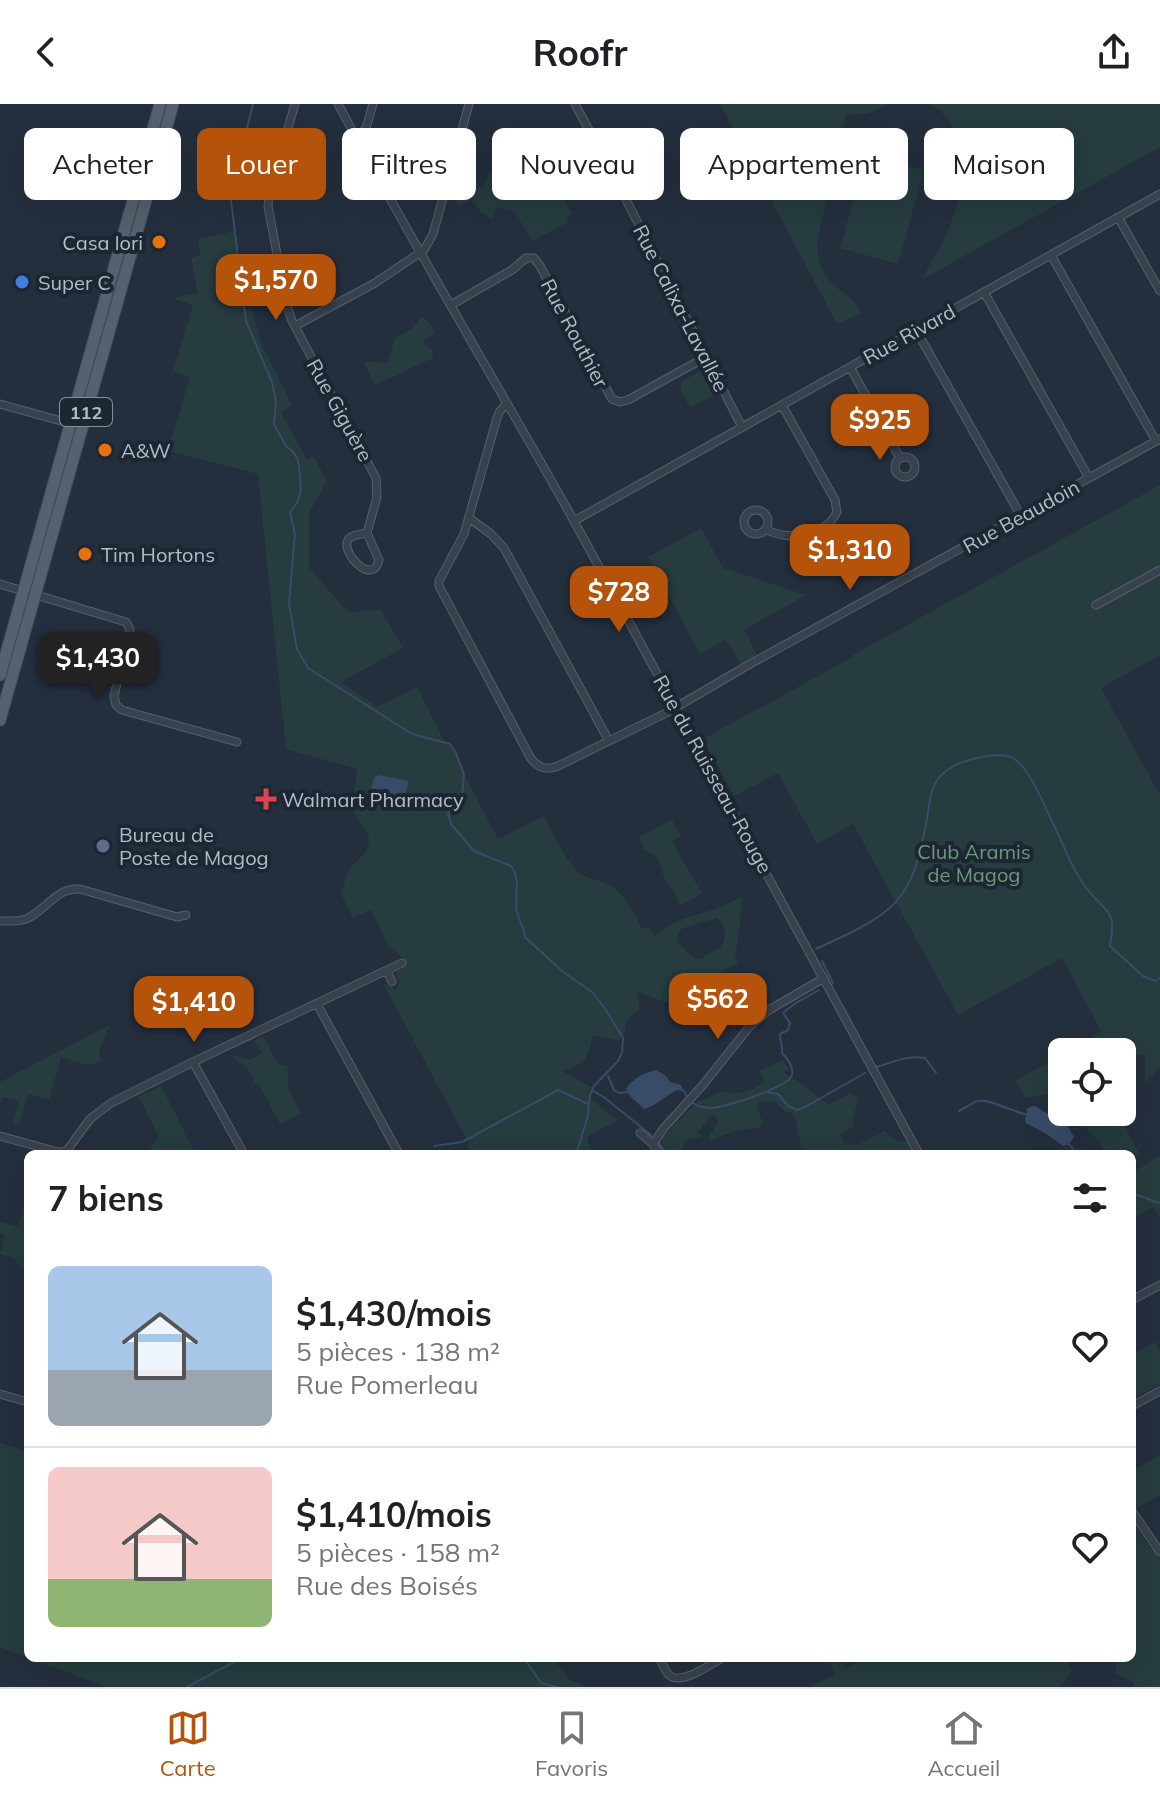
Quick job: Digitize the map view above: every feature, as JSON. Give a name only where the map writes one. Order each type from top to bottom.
[{"type":"main road","name":"112","points":[[76,426],[160,104]]},
{"type":"main road","name":"112","points":[[0,720],[29,592],[173,104]]},
{"type":"main road","name":"112","points":[[0,675],[29,592]]},
{"type":"street","name":"Rue Giguère","points":[[295,104],[268,203],[286,302],[295,326],[376,478],[377,497],[367,533],[379,560],[371,570],[360,565],[346,546],[351,537],[367,533]]},
{"type":"street","name":"Rue du Ruisseau-Rouge","points":[[338,104],[351,128]]},
{"type":"street","points":[[366,128],[373,104]]},
{"type":"street","points":[[295,326],[358,293],[426,247],[433,234],[469,104]]},
{"type":"street","name":"Rue Calixa-Lavallée","points":[[575,104],[742,427]]},
{"type":"street","name":"Rue Rivard","points":[[574,521],[1160,194]]},
{"type":"street","name":"Rue du Ruisseau-Rouge","points":[[391,200],[677,707],[917,1150]]},
{"type":"street","points":[[1118,217],[1160,291]]},
{"type":"street","points":[[1051,255],[1158,440]]},
{"type":"street","name":"Rue Routhier","points":[[451,305],[526,258],[531,258],[537,262],[612,399],[620,402],[628,400],[706,357]]},
{"type":"street","points":[[984,292],[1089,478]]},
{"type":"street","points":[[916,330],[1021,516]]},
{"type":"street","points":[[850,367],[900,458]]},
{"type":"street","points":[[507,403],[497,418],[469,518],[504,548],[609,741]]},
{"type":"street","points":[[0,404],[76,426]]},
{"type":"street","points":[[766,529],[777,534],[804,536],[830,522],[838,509],[837,502],[782,405]]},
{"type":"street","name":"Rue Beaudoin","points":[[469,518],[439,586],[530,757],[541,768],[554,767],[677,707],[1158,440]]},
{"type":"street","points":[[1096,605],[1160,570]]},
{"type":"street","points":[[0,584],[124,621],[130,629],[114,696],[119,708],[237,742]]},
{"type":"street","points":[[0,921],[26,919],[61,892],[73,889],[177,917],[186,915]]},
{"type":"street","points":[[66,1150],[90,1119],[104,1108],[193,1062],[402,963]]},
{"type":"street","points":[[387,971],[392,982]]},
{"type":"street","points":[[653,1144],[750,1026],[769,1010],[824,978]]},
{"type":"street","points":[[317,1004],[397,1150]]},
{"type":"street","points":[[193,1062],[242,1150]]},
{"type":"street","points":[[640,1133],[657,1150]]},
{"type":"street","points":[[0,1136],[51,1150]]},
{"type":"street","points":[[1136,1298],[1160,1285]]},
{"type":"street","points":[[1136,1404],[1160,1391]]},
{"type":"street","points":[[0,1394],[24,1401]]},
{"type":"street","points":[[1136,1517],[1160,1552]]},
{"type":"street","points":[[661,1662],[666,1672],[679,1679],[715,1662]]},
{"type":"green space","points":[[720,104],[887,104],[867,113],[846,114],[843,128],[733,128]]},
{"type":"green space","points":[[930,104],[1160,104],[1160,147],[1074,195],[1074,128],[952,128]]},
{"type":"green space","points":[[908,166],[924,170],[898,264],[840,248],[853,200],[908,200]]},
{"type":"green space","points":[[491,170],[492,200],[564,200],[572,214],[566,217],[568,222],[533,241],[509,209],[496,208],[492,219],[481,212],[471,200],[476,200],[476,189],[483,186]]},
{"type":"green space","points":[[455,200],[471,200],[458,206]]},
{"type":"green space","points":[[771,200],[826,200],[817,241],[819,258],[825,274],[861,313],[837,324]]},
{"type":"green space","points":[[958,200],[1065,200],[921,280]]},
{"type":"green space","points":[[235,231],[244,309],[251,307],[261,344],[292,405],[281,412],[307,460],[314,457],[327,481],[309,513],[309,568],[348,612],[381,610],[403,648],[341,682],[377,707],[417,687],[445,742],[453,748],[498,839],[544,816],[577,870],[619,892],[642,928],[651,928],[654,936],[679,920],[719,908],[742,896],[735,957],[738,963],[668,1002],[637,991],[640,1009],[627,1020],[619,1041],[593,1035],[585,1059],[577,1066],[562,1071],[593,1088],[589,1098],[618,1120],[587,1137],[591,1150],[469,1150],[468,1142],[384,985],[396,989],[399,983],[395,972],[406,966],[403,958],[388,946],[371,910],[353,918],[341,894],[349,870],[369,844],[367,832],[353,812],[357,769],[286,749],[258,474],[168,451],[190,377],[173,371],[193,305],[172,298],[198,293],[191,258],[201,255],[198,239]],"holes":[[[717,918],[725,931],[722,946],[700,959],[696,959],[678,941],[683,928]]]},
{"type":"green space","points":[[420,318],[426,319],[434,331],[422,342],[432,350],[433,358],[375,385],[364,363],[388,362],[395,338],[413,328]]},
{"type":"green space","points":[[705,368],[718,393],[690,408],[680,388],[683,381]]},
{"type":"green space","name":"Club Aramis de Magog","points":[[1160,485],[1160,655],[1101,688],[1160,795],[1160,1069],[1145,1083],[1145,1055],[1136,1055],[1136,1038],[1089,1038],[1101,1031],[1062,958],[958,1015],[853,824],[817,844],[778,773],[734,796],[703,739]]},
{"type":"green space","points":[[701,528],[723,568],[806,595],[744,630],[757,655],[740,664],[726,639],[700,654],[648,557]]},
{"type":"green space","points":[[672,820],[681,836],[672,841],[702,894],[679,906],[659,861],[644,850],[639,837]]},
{"type":"green space","points":[[110,1025],[99,1050],[101,1061],[86,1064],[61,1057],[49,1100],[28,1094],[19,1124],[13,1122],[19,1101],[3,1097],[0,1106],[0,1082]]},
{"type":"green space","points":[[263,1036],[277,1063],[287,1066],[289,1090],[301,1113],[280,1124],[259,1084],[256,1085],[248,1069],[230,1055],[250,1060],[263,1053],[254,1041]]},
{"type":"green space","points":[[783,1060],[789,1070],[783,1072],[828,1105],[851,1093],[858,1100],[852,1121],[854,1126],[840,1134],[845,1145],[857,1145],[884,1131],[898,1142],[906,1141],[911,1150],[801,1150],[796,1121],[791,1113],[773,1101],[759,1102],[756,1106],[763,1123],[760,1127],[732,1132],[709,1141],[718,1123],[716,1115],[711,1115],[698,1132],[702,1136],[688,1140],[681,1150],[666,1150],[662,1144],[663,1137],[698,1101],[722,1092],[739,1093],[755,1088],[765,1082],[759,1071]]},
{"type":"green space","points":[[1048,1062],[1048,1094],[1026,1098],[1015,1081]]},
{"type":"green space","points":[[161,1086],[194,1150],[148,1150],[159,1137],[139,1097]]},
{"type":"green space","points":[[1085,1126],[1125,1126],[1140,1154],[1136,1156],[1136,1150],[1105,1150]]},
{"type":"green space","points":[[1160,1155],[1160,1218],[1154,1207],[1136,1217],[1136,1170]]},
{"type":"green space","points":[[24,1206],[24,1269],[13,1258],[0,1254],[5,1236],[0,1233],[0,1222],[18,1227]]},
{"type":"green space","points":[[1155,1342],[1160,1352],[1160,1384],[1136,1397],[1136,1352]]},
{"type":"green space","points":[[0,1443],[24,1450],[24,1656],[0,1647]]},
{"type":"green space","points":[[1160,1455],[1160,1495],[1136,1509],[1136,1469]]},
{"type":"green space","points":[[1136,1526],[1160,1559],[1160,1687],[1133,1687],[1134,1683],[1115,1673],[1117,1662],[1136,1662]]},
{"type":"green space","points":[[40,1662],[556,1662],[569,1679],[585,1687],[107,1687]]},
{"type":"green space","points":[[829,1662],[841,1662],[846,1668],[857,1662],[1067,1662],[1072,1671],[1060,1687],[810,1687],[835,1674]]},
{"type":"water","points":[[378,775],[409,781],[403,802],[370,795],[374,778]]},
{"type":"water","points":[[656,1070],[670,1082],[681,1085],[684,1091],[677,1090],[644,1109],[626,1089],[639,1076]]},
{"type":"water","points":[[1035,1106],[1048,1114],[1048,1126],[1067,1126],[1074,1137],[1063,1146],[1026,1123],[1027,1109]]},
{"type":"waterway","points":[[253,104],[231,200],[246,321],[272,382],[276,402],[274,424],[299,465],[301,490],[290,512],[295,534],[289,604],[297,649],[308,668],[412,734],[450,744],[464,774],[462,797],[448,814],[451,824],[474,851],[511,866],[517,882],[516,909],[526,938],[562,971],[592,992],[623,1038],[618,1061],[594,1086],[577,1150]]},
{"type":"waterway","points":[[816,949],[851,933],[885,912],[902,894],[918,858],[930,798],[938,779],[954,766],[967,761],[1002,755],[1018,761],[1024,768],[1075,871],[1109,914],[1112,921],[1110,946],[1143,976],[1155,981],[1160,978]]},
{"type":"waterway","points":[[822,961],[833,983]]},
{"type":"waterway","points":[[693,1103],[708,1108],[729,1105],[788,1080],[792,1069],[782,1053],[780,1034],[788,1030],[790,1023],[783,1013],[819,990]]},
{"type":"waterway","points":[[877,1067],[919,1057],[925,1058],[936,1073]]},
{"type":"waterway","points":[[766,1092],[778,1094],[788,1106],[797,1110],[865,1073]]},
{"type":"waterway","points":[[608,1076],[614,1090],[628,1092]]},
{"type":"waterway","points":[[434,1146],[462,1142],[558,1090],[588,1104]]},
{"type":"waterway","points":[[592,1090],[651,1135]]},
{"type":"waterway","points":[[684,1091],[686,1095]]},
{"type":"waterway","points":[[959,1111],[982,1101],[1025,1114]]},
{"type":"waterway","points":[[659,1143],[664,1150]]},
{"type":"waterway","points":[[1069,1144],[1073,1149]]},
{"type":"waterway","points":[[1136,1194],[1160,1203]]},
{"type":"waterway","points":[[187,1687],[234,1662]]},
{"type":"waterway","points":[[527,1662],[541,1683],[557,1687]]},
{"type":"place","name":"Casa lori","points":[[159,242]]},
{"type":"place","name":"Super C","points":[[22,282]]},
{"type":"place","name":"A&W","points":[[105,450]]},
{"type":"place","name":"Tim Hortons","points":[[85,554]]},
{"type":"place","name":"Walmart Pharmacy","points":[[266,799]]},
{"type":"place","name":"Bureau de Poste de Magog","points":[[103,846]]}]
